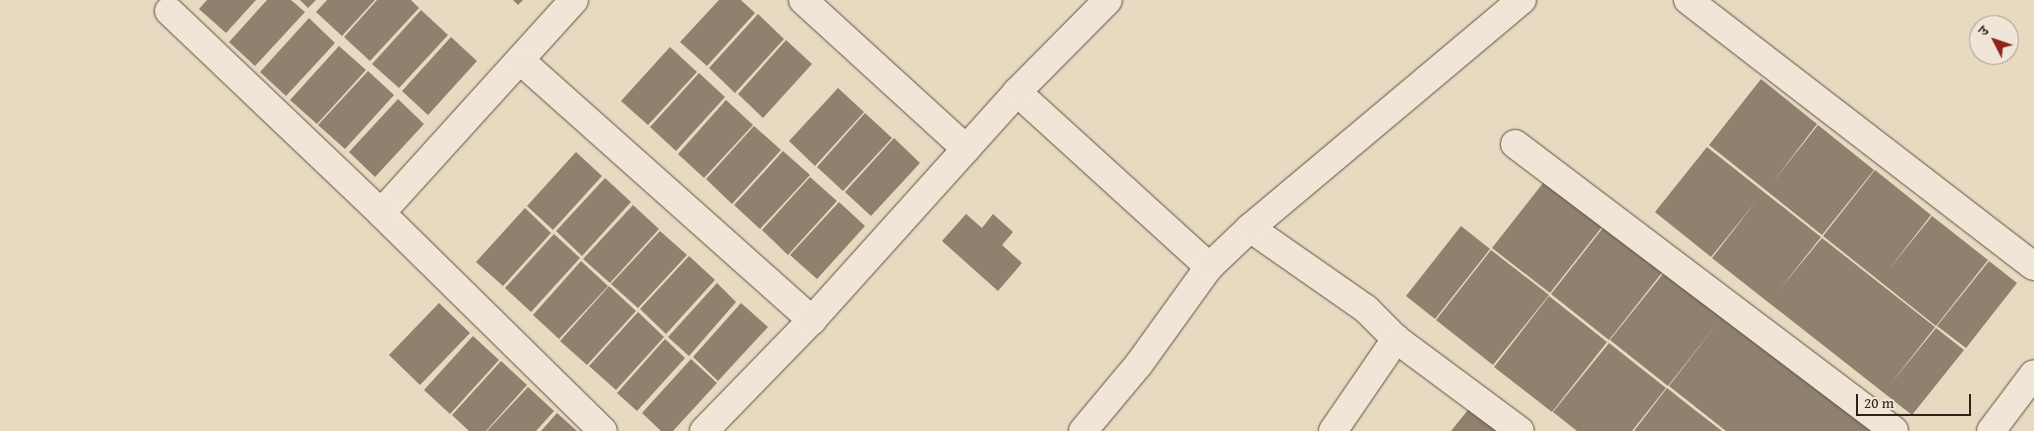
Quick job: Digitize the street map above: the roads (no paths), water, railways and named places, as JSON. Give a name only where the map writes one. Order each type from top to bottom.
[{"type":"street","points":[[381,213],[521,61],[574,0]]},
{"type":"street","points":[[803,0],[966,149]]},
{"type":"street","points":[[1083,431],[1139,364],[1209,267],[1250,228],[1522,0]]},
{"type":"street","points":[[1688,0],[2034,266]]},
{"type":"street","points":[[704,431],[812,320],[1094,5]]},
{"type":"street","points":[[169,12],[381,213],[603,431]]},
{"type":"street","points":[[521,61],[812,320]]},
{"type":"street","points":[[1017,92],[1209,267]]},
{"type":"street","points":[[1515,144],[1894,431]]},
{"type":"street","points":[[1250,228],[1366,309],[1396,339],[1520,431]]},
{"type":"street","points":[[1334,431],[1396,339]]},
{"type":"street","points":[[1991,431],[2034,374]]}]
